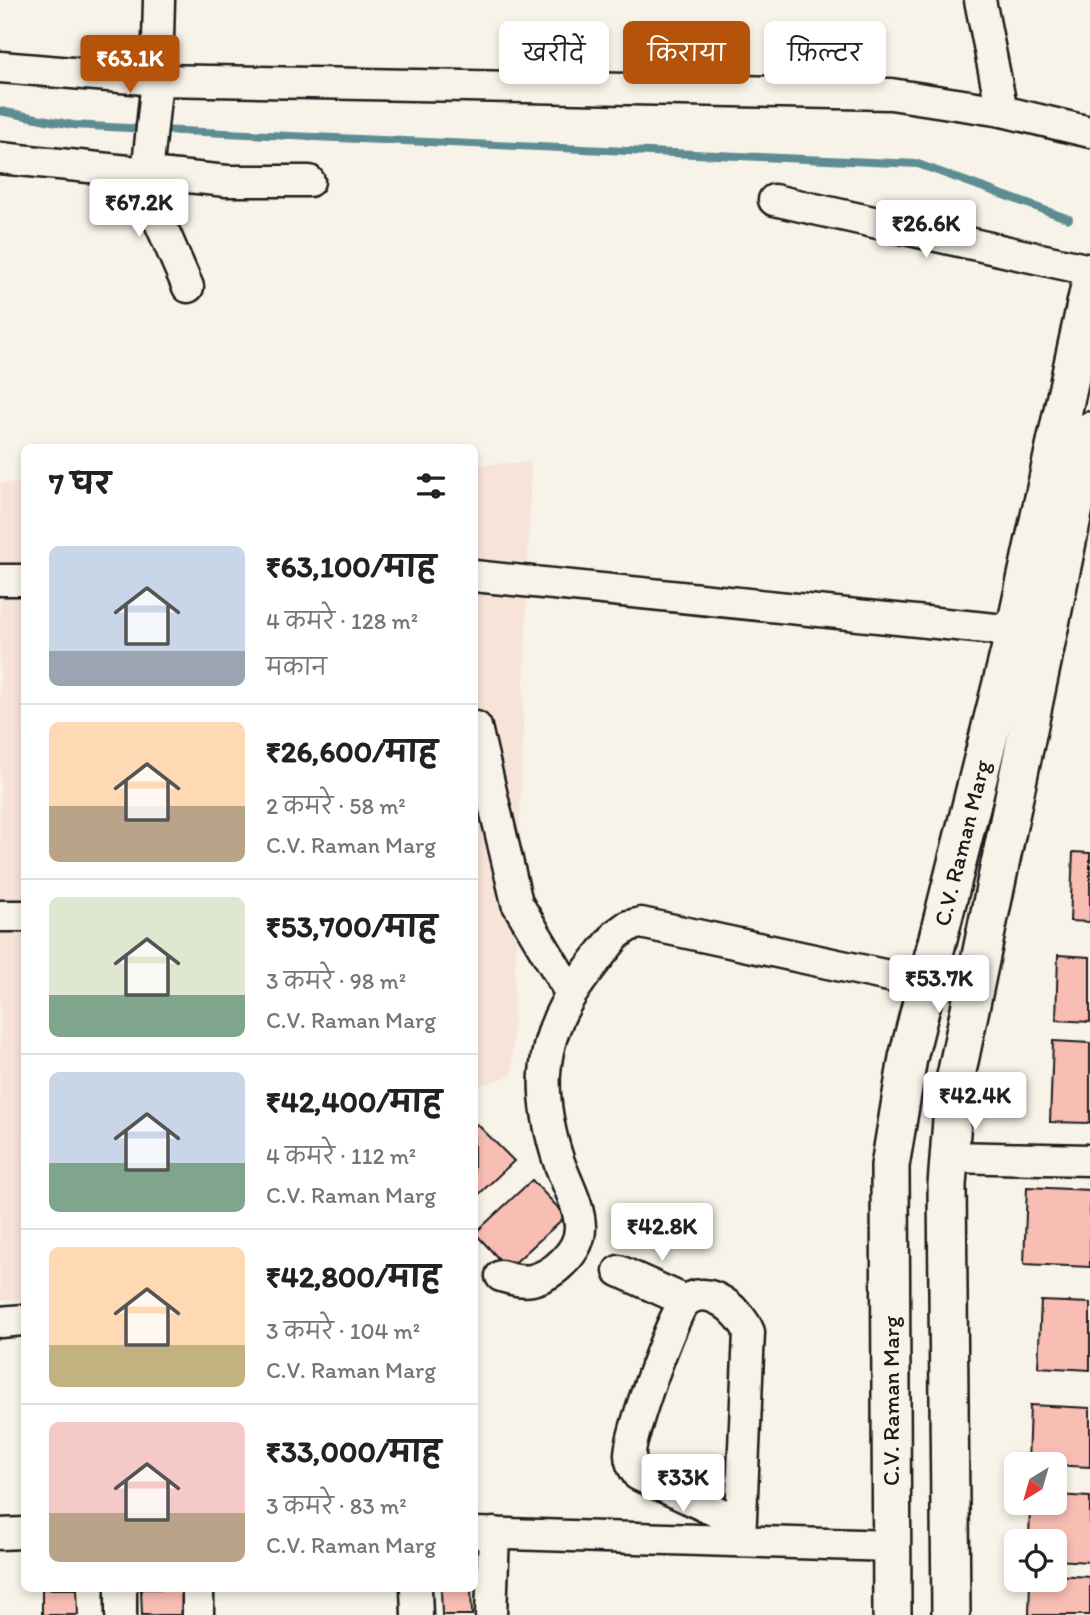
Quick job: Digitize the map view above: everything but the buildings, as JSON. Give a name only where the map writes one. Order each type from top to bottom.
[{"type":"main road","name":"C.V. Raman Marg","points":[[892,1615],[890,1166],[908,1058],[1015,631],[1090,286]]},
{"type":"main road","name":"C.V. Raman Marg","points":[[951,1615],[950,1146],[955,1081],[1090,431]]},
{"type":"main road","points":[[896,1130],[950,1146]]},
{"type":"street","points":[[159,0],[157,80],[147,174],[155,211],[188,287]]},
{"type":"street","points":[[980,0],[1002,111]]},
{"type":"street","points":[[0,67],[157,80],[891,94],[1002,111],[1090,132]]},
{"type":"street","points":[[0,158],[227,181],[309,181]]},
{"type":"street","points":[[774,200],[1090,271]]},
{"type":"street","points":[[478,576],[1015,631]]},
{"type":"street","points":[[0,580],[21,579]]},
{"type":"street","points":[[478,736],[517,904],[570,992]]},
{"type":"street","points":[[0,916],[21,916]]},
{"type":"street","points":[[501,1276],[531,1280],[548,1274],[573,1248],[580,1231],[579,1217],[558,1158],[548,1114],[545,1073],[560,1011],[570,992],[617,934],[628,926],[641,923],[926,984]]},
{"type":"street","points":[[950,1146],[1090,1160]]},
{"type":"street","points":[[619,1271],[686,1301],[705,1296],[721,1301],[745,1321],[749,1332],[739,1532]]},
{"type":"street","points":[[686,1301],[675,1320],[637,1421],[629,1454],[638,1475],[739,1532]]},
{"type":"street","points":[[0,1322],[21,1320]]},
{"type":"street","points":[[491,1615],[484,1533],[739,1532],[892,1546]]},
{"type":"street","points":[[0,1534],[21,1533]]},
{"type":"street","points":[[121,1592],[121,1615]]},
{"type":"street","points":[[198,1592],[198,1615]]},
{"type":"street","points":[[416,1592],[416,1615]]},
{"type":"shaded area","points":[[531,462],[512,1075],[478,1086],[478,465]]},
{"type":"shaded area","points":[[21,482],[21,1297],[19,1300],[0,1301],[0,483]]},
{"type":"waterway","points":[[0,111],[73,125],[146,129]]},
{"type":"waterway","points":[[159,130],[918,164],[1069,219]]}]
